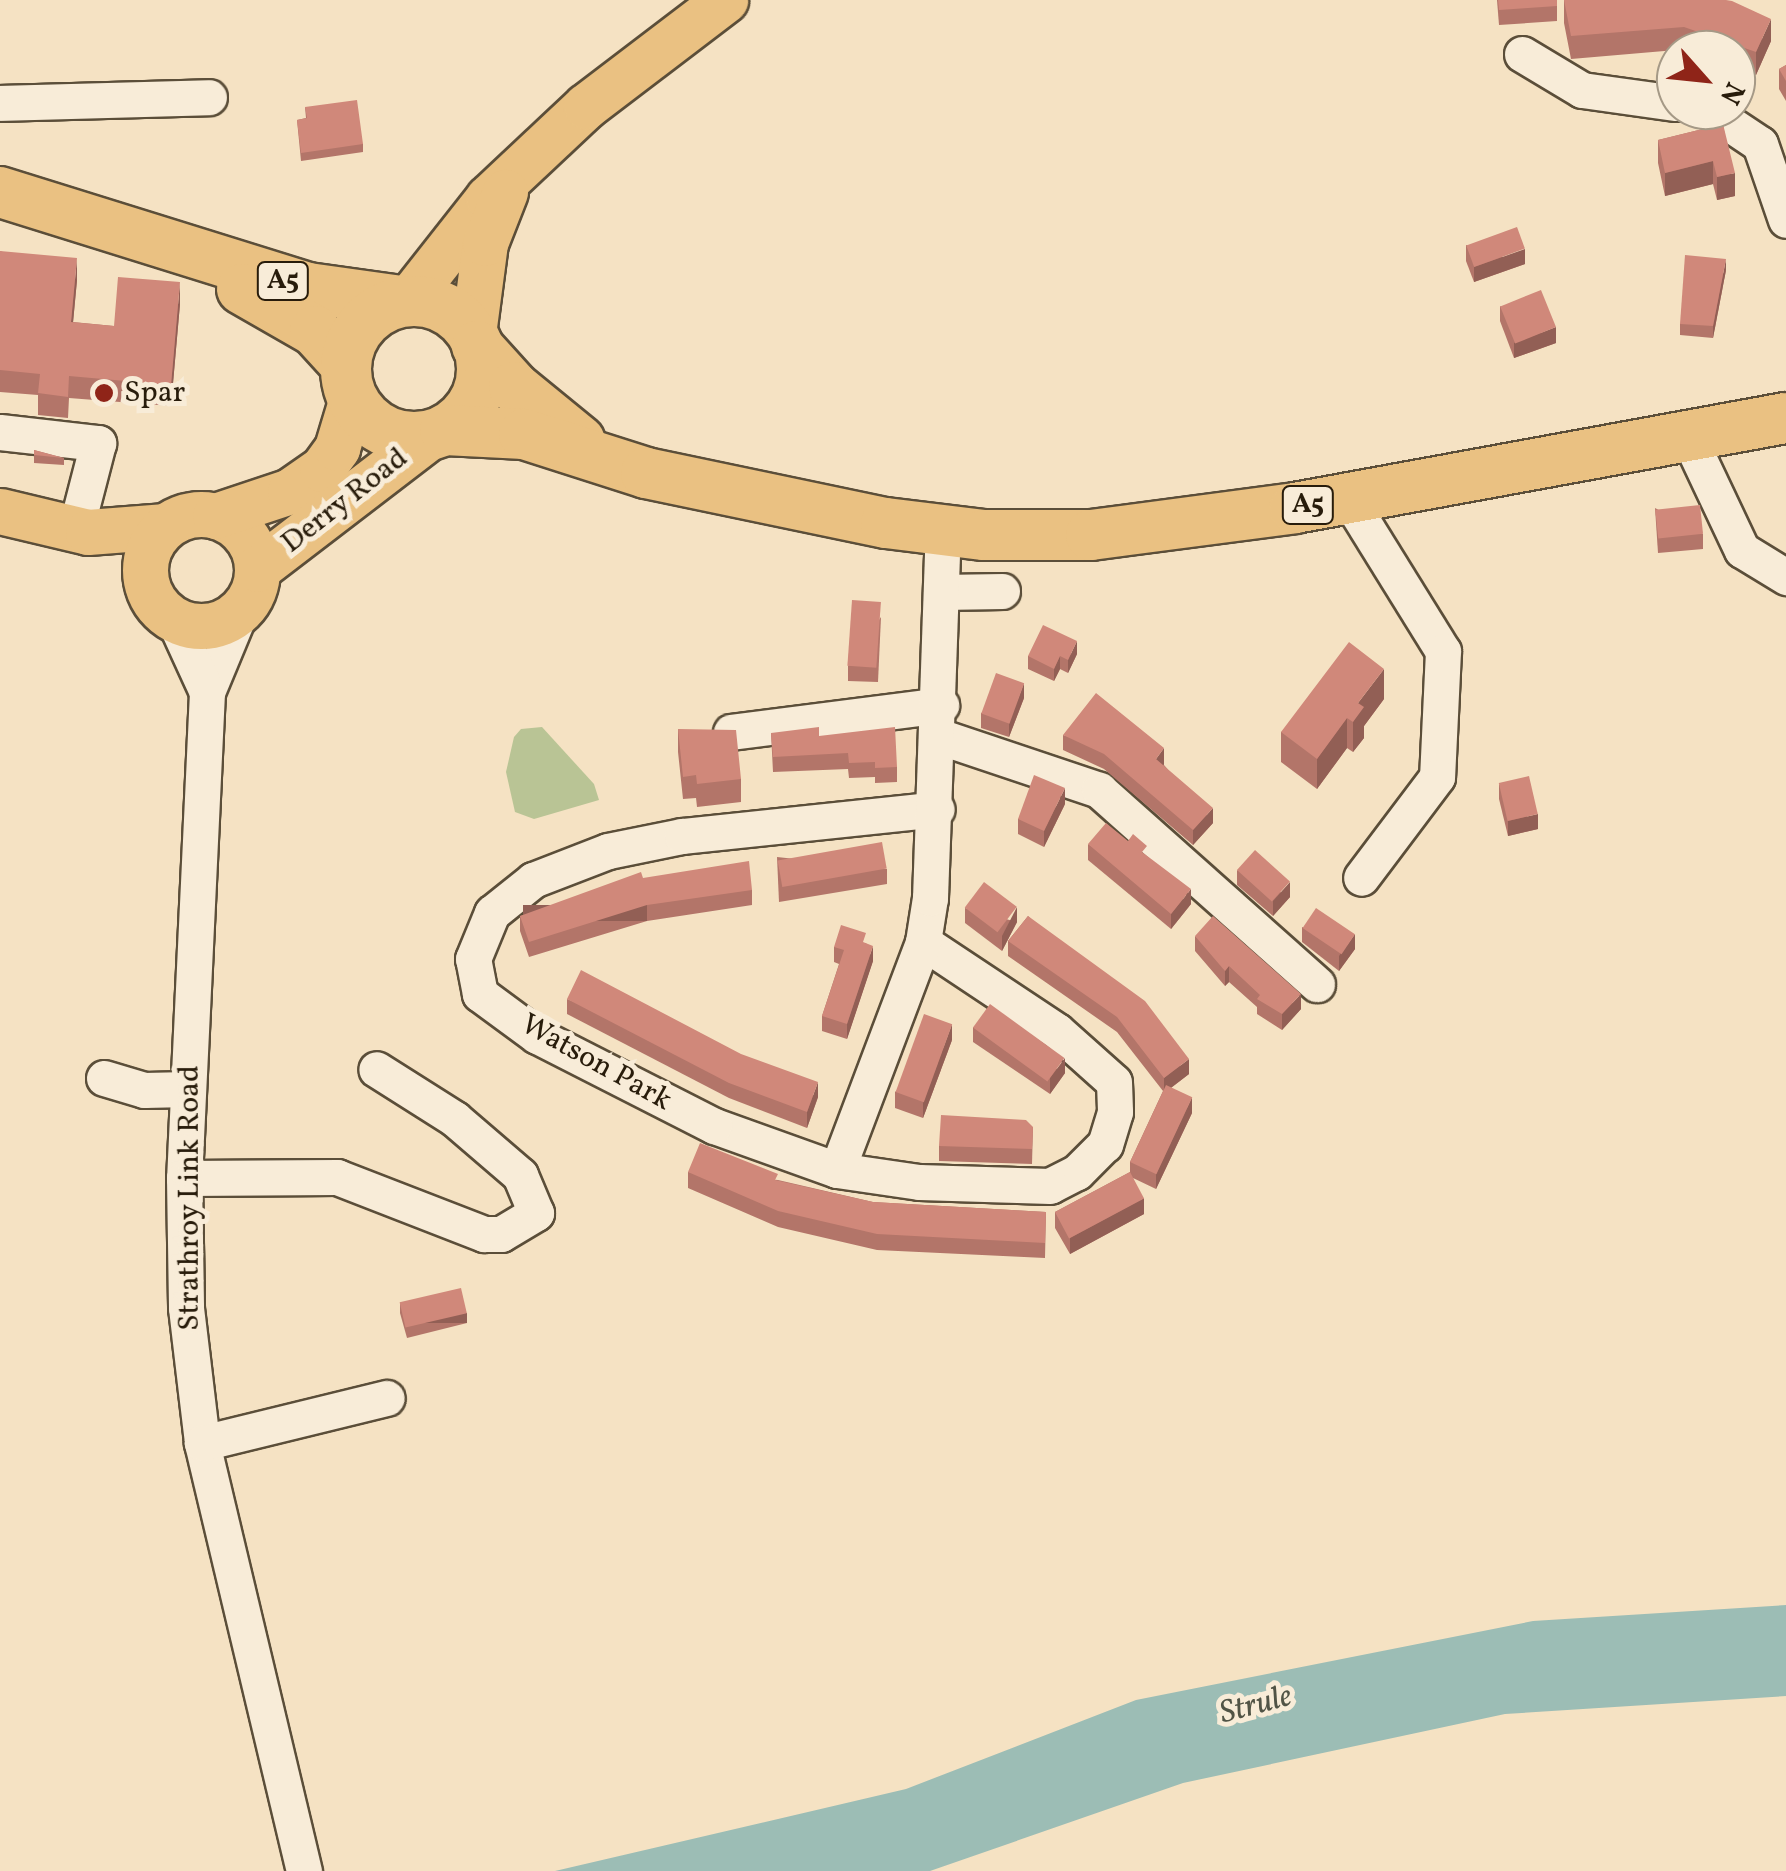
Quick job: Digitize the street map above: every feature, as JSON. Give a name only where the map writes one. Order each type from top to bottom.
[{"type":"highway","name":"A5","points":[[0,192],[167,249],[308,288],[439,305],[514,387],[602,457]]},
{"type":"highway","name":"A5","points":[[167,249],[316,331],[382,430],[402,436],[439,432],[524,434],[752,499],[943,530],[1092,535],[1348,498],[1786,418]]},
{"type":"highway","points":[[349,381],[367,319],[404,301]]},
{"type":"highway","points":[[439,432],[475,400],[482,378],[475,340]]},
{"type":"main road","points":[[404,301],[463,226],[586,106],[725,0]]},
{"type":"main road","points":[[475,340],[486,242],[510,181]]},
{"type":"main road","name":"Derry Road","points":[[215,516],[290,490],[322,469],[337,448],[349,381]]},
{"type":"main road","name":"Derry Road","points":[[249,590],[439,432]]},
{"type":"main road","points":[[0,510],[82,530],[166,526],[197,514],[215,516],[244,534],[249,590],[212,626],[161,604],[82,530]]},
{"type":"main road","points":[[161,604],[147,554],[166,526]]},
{"type":"street","points":[[1522,54],[1582,90],[1656,100]]},
{"type":"street","points":[[0,103],[209,97]]},
{"type":"street","points":[[1739,130],[1760,144],[1786,220]]},
{"type":"street","points":[[0,432],[98,443],[82,530]]},
{"type":"street","points":[[1688,436],[1742,550],[1786,577]]},
{"type":"street","points":[[1348,498],[1443,651],[1437,777],[1361,878]]},
{"type":"street","points":[[838,1170],[922,942],[941,721],[943,530]]},
{"type":"street","name":"Strathroy Link Road","points":[[249,590],[207,692],[184,1178],[186,1308],[202,1443],[304,1871]]},
{"type":"street","points":[[942,592],[1002,591]]},
{"type":"street","name":"Strathroy Link Road","points":[[161,604],[207,692]]},
{"type":"street","points":[[731,732],[941,721],[1098,790],[1317,984]]},
{"type":"street","name":"Watson Park","points":[[922,942],[1057,1031],[1114,1082],[1115,1112],[1105,1144],[1077,1172],[1050,1186],[919,1182],[838,1170],[714,1126],[537,1036],[480,994],[472,959],[492,913],[533,880],[608,851],[682,836],[936,809]]},
{"type":"street","points":[[184,1178],[337,1177],[484,1234],[501,1234],[536,1213],[520,1175],[455,1118],[376,1069]]},
{"type":"street","points":[[104,1078],[144,1090],[188,1089]]},
{"type":"street","points":[[202,1443],[387,1398]]},
{"type":"green space","points":[[542,727],[594,784],[599,800],[534,819],[515,812],[506,772],[514,737],[521,729]]},
{"type":"water","name":"Strule","points":[[1786,1605],[1786,1696],[1505,1714],[1183,1783],[930,1871],[555,1871],[906,1789],[1136,1700],[1533,1621]]},
{"type":"building","points":[[1498,0],[1557,0],[1557,6],[1499,10]]},
{"type":"building","points":[[1564,0],[1726,0],[1771,19],[1756,52],[1756,30],[1684,27],[1571,36]]},
{"type":"building","points":[[357,100],[363,144],[301,153],[297,120],[307,118],[305,107]]},
{"type":"building","points":[[1699,130],[1724,130],[1735,173],[1717,177],[1713,161],[1665,173],[1658,140]]},
{"type":"building","points":[[1517,227],[1525,249],[1474,267],[1466,245]]},
{"type":"building","points":[[0,251],[77,258],[71,322],[114,326],[118,277],[180,282],[171,385],[69,376],[68,397],[38,393],[40,374],[0,370]]},
{"type":"building","points":[[1685,255],[1726,259],[1713,326],[1680,324]]},
{"type":"building","points":[[1541,290],[1556,327],[1515,344],[1500,306]]},
{"type":"building","points":[[34,450],[64,458],[34,455]]},
{"type":"building","points":[[1700,505],[1703,534],[1658,539],[1655,510]]},
{"type":"building","points":[[852,600],[881,602],[876,668],[847,666]]},
{"type":"building","points":[[1043,625],[1077,641],[1068,660],[1060,656],[1054,669],[1028,656]]},
{"type":"building","points":[[1349,642],[1384,669],[1358,703],[1364,707],[1353,722],[1347,718],[1317,759],[1281,732]]},
{"type":"building","points":[[996,673],[1024,683],[1009,724],[981,713]]},
{"type":"building","points":[[1096,693],[1164,748],[1156,759],[1213,808],[1193,830],[1104,754],[1063,735]]},
{"type":"building","points":[[819,727],[819,736],[895,727],[897,767],[875,768],[875,762],[849,763],[848,753],[773,757],[771,733]]},
{"type":"building","points":[[678,729],[736,730],[741,779],[697,784],[696,775],[683,777]]},
{"type":"building","points":[[1034,775],[1065,788],[1044,831],[1018,819]]},
{"type":"building","points":[[1529,776],[1538,814],[1508,821],[1499,783]]},
{"type":"building","points":[[1106,823],[1128,841],[1133,834],[1147,846],[1142,852],[1191,889],[1171,914],[1088,844]]},
{"type":"building","points":[[882,842],[887,869],[782,887],[778,860]]},
{"type":"building","points":[[1255,850],[1290,881],[1272,902],[1237,870]]},
{"type":"building","points":[[749,861],[752,890],[647,905],[529,942],[520,916],[641,872],[643,878]]},
{"type":"building","points":[[984,882],[1017,907],[997,932],[965,908]]},
{"type":"building","points":[[1316,908],[1355,934],[1342,954],[1303,928]]},
{"type":"building","points":[[1028,916],[1145,1001],[1189,1059],[1164,1078],[1117,1017],[1008,941]]},
{"type":"building","points":[[1213,916],[1301,994],[1282,1014],[1257,999],[1260,995],[1229,966],[1225,971],[1195,936]]},
{"type":"building","points":[[841,925],[866,933],[863,942],[873,946],[847,1024],[822,1016],[844,950],[834,947]]},
{"type":"building","points":[[581,970],[741,1054],[818,1082],[807,1112],[729,1083],[567,999]]},
{"type":"building","points":[[990,1004],[1064,1058],[1047,1082],[973,1027]]},
{"type":"building","points":[[924,1014],[952,1024],[924,1102],[896,1092]]},
{"type":"building","points":[[1166,1085],[1192,1097],[1156,1174],[1130,1162]]},
{"type":"building","points":[[941,1115],[1026,1120],[1033,1127],[1032,1149],[939,1146]]},
{"type":"building","points":[[700,1143],[778,1174],[775,1180],[873,1202],[1046,1212],[1045,1243],[877,1234],[778,1211],[688,1172]]},
{"type":"building","points":[[1130,1172],[1144,1198],[1069,1238],[1055,1212]]},
{"type":"building","points":[[461,1288],[467,1313],[405,1328],[400,1302]]},
{"type":"place","name":"Spar","points":[[104,393]]}]
